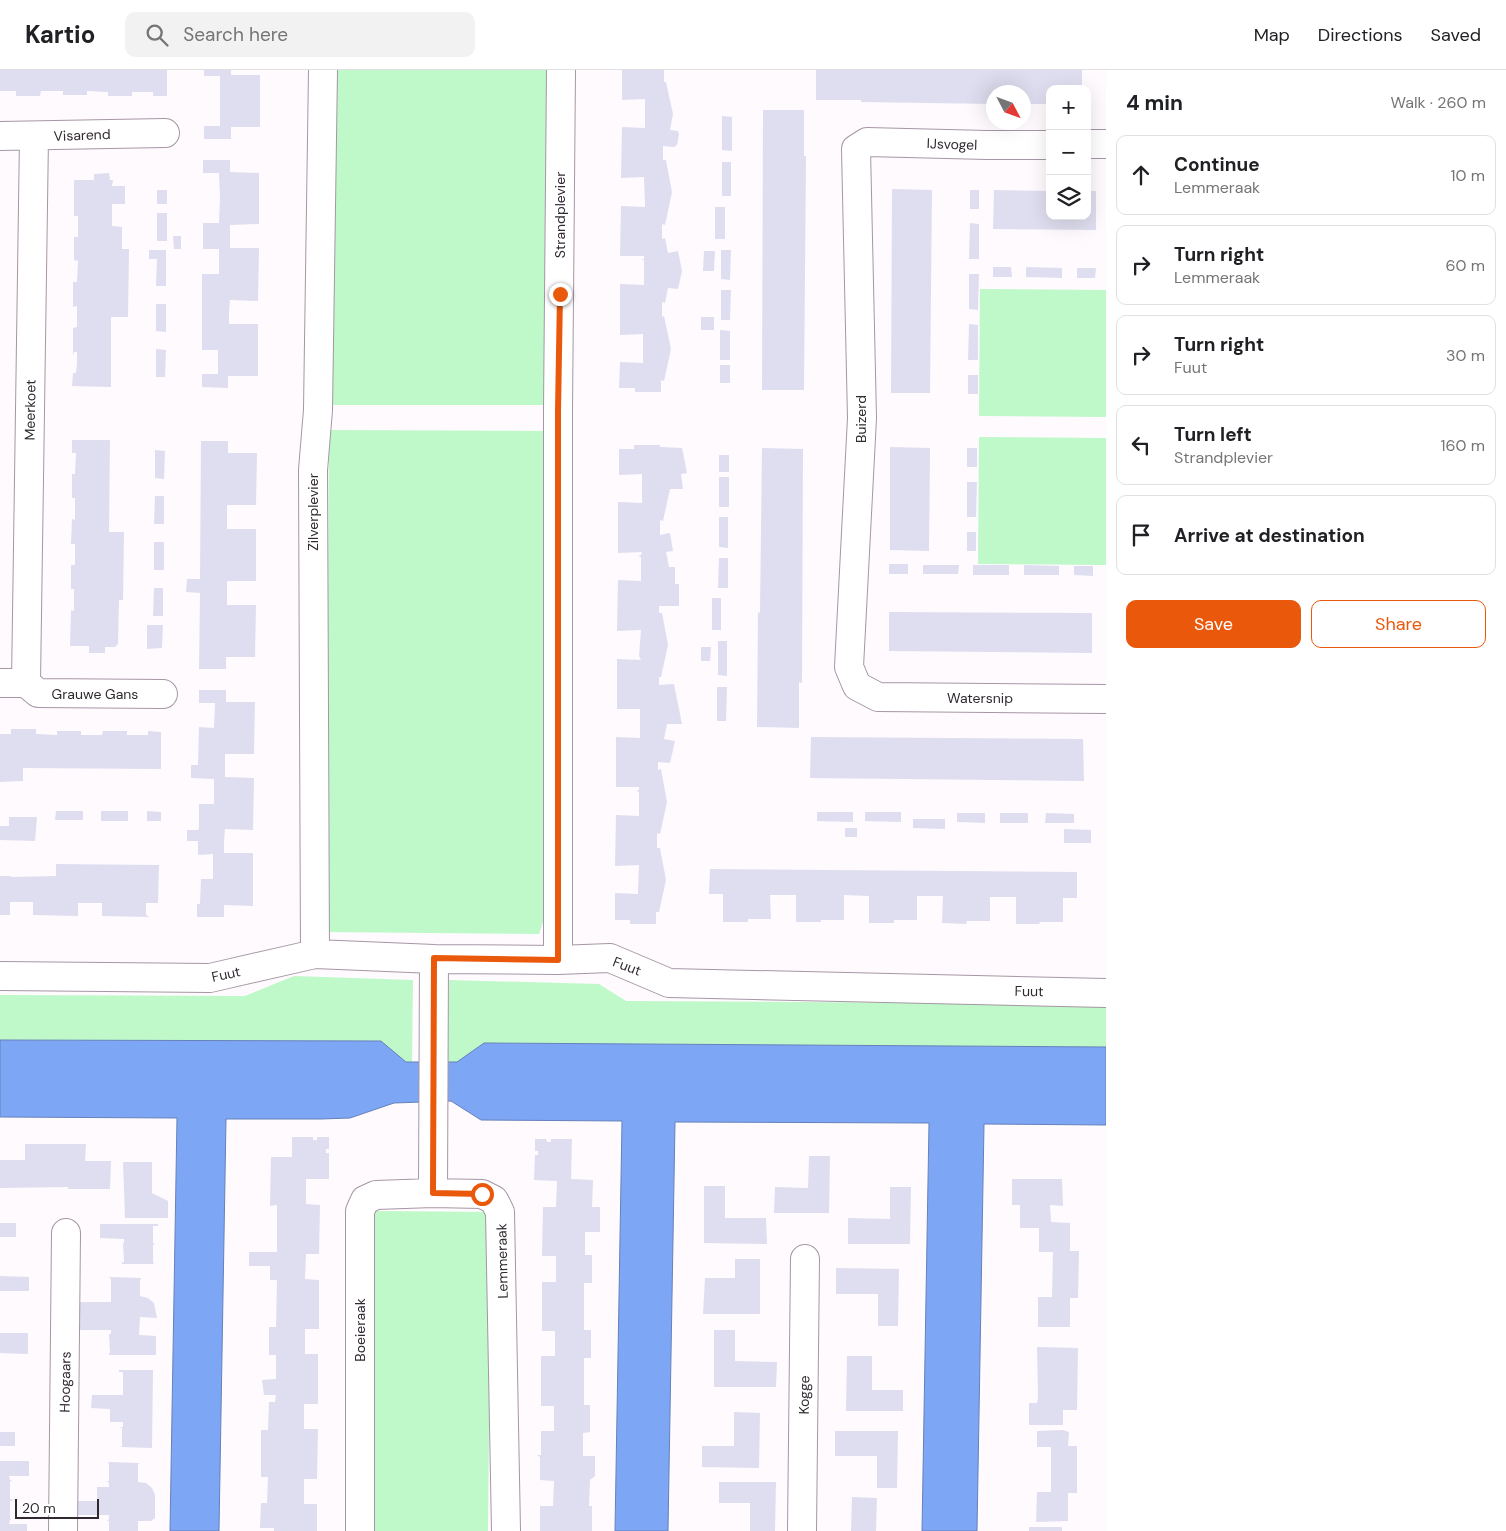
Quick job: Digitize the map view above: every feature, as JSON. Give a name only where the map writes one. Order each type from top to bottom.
[{"type":"street","name":"Zilverplevier","points":[[315,954],[313,470],[318,410],[323,70]]},
{"type":"street","name":"Strandplevier","points":[[558,960],[558,411],[561,70]]},
{"type":"street","name":"Visarend","points":[[0,136],[34,137],[165,133]]},
{"type":"street","name":"Meerkoet","points":[[13,683],[34,137]]},
{"type":"street","name":"IJsvogel","points":[[856,149],[867,142],[1046,145]]},
{"type":"street","points":[[1091,144],[1106,144]]},
{"type":"street","name":"Buizerd","points":[[856,149],[862,418],[848,667],[857,686]]},
{"type":"street","name":"Grauwe Gans","points":[[13,683],[38,693],[163,694]]},
{"type":"street","name":"Watersnip","points":[[857,686],[878,697],[1106,699]]},
{"type":"street","name":"Fuut","points":[[0,976],[210,978],[315,954],[558,960],[610,958],[669,982],[1106,993]]},
{"type":"street","points":[[433,1193],[434,958]]},
{"type":"street","name":"Boeieraak","points":[[360,1531],[361,1205],[365,1200],[376,1195],[433,1193]]},
{"type":"street","name":"Lemmeraak","points":[[433,1193],[482,1194],[494,1200],[500,1212],[506,1531]]},
{"type":"street","name":"Hoogaars","points":[[63,1531],[66,1233]]},
{"type":"street","name":"Kogge","points":[[802,1531],[805,1259]]},
{"type":"green space","points":[[332,70],[550,70],[549,405],[329,405]]},
{"type":"green space","points":[[980,289],[1106,290],[1106,417],[979,416]]},
{"type":"green space","points":[[329,430],[548,431],[543,922],[539,934],[326,932]]},
{"type":"green space","points":[[979,437],[1106,438],[1106,565],[978,564]]},
{"type":"green space","points":[[294,976],[413,980],[412,1062],[406,1062],[381,1041],[0,1040],[0,995],[245,996]]},
{"type":"green space","points":[[449,980],[599,984],[626,1001],[1106,1004],[1106,1047],[484,1043],[457,1062],[447,1062]]},
{"type":"green space","points":[[375,1211],[491,1212],[488,1531],[373,1531]]},
{"type":"water","points":[[0,1040],[381,1041],[406,1062],[457,1062],[484,1043],[1106,1047],[1106,1125],[984,1124],[977,1531],[922,1531],[929,1123],[675,1122],[668,1531],[615,1531],[622,1121],[481,1120],[451,1101],[394,1103],[350,1118],[226,1119],[219,1531],[170,1531],[177,1118],[0,1117]]},
{"type":"building","points":[[0,70],[167,70],[167,96],[153,96],[153,92],[132,92],[132,96],[108,96],[108,92],[87,91],[87,95],[63,95],[63,91],[41,91],[40,96],[16,96],[16,91],[0,91]]},
{"type":"building","points":[[204,70],[231,70],[231,75],[260,75],[260,127],[231,127],[231,139],[204,139],[204,126],[220,126],[220,76],[204,76]]},
{"type":"building","points":[[622,70],[664,70],[664,82],[666,82],[673,114],[670,130],[678,131],[679,134],[677,145],[674,147],[663,146],[663,160],[666,160],[672,192],[665,225],[662,224],[662,239],[665,238],[668,253],[678,251],[682,271],[678,289],[668,288],[665,303],[662,302],[662,317],[664,316],[671,349],[664,381],[661,380],[661,392],[635,392],[635,388],[619,388],[620,362],[643,363],[643,334],[620,335],[620,284],[644,285],[644,260],[641,260],[644,259],[644,256],[620,256],[621,206],[645,207],[644,177],[621,178],[622,127],[645,128],[645,99],[622,100]]},
{"type":"building","points":[[816,70],[1082,70],[1082,85],[1046,85],[1046,104],[1031,104],[1031,85],[986,85],[986,104],[816,100]]},
{"type":"building","points":[[763,110],[804,110],[804,156],[806,156],[804,390],[762,390]]},
{"type":"building","points":[[722,116],[732,117],[732,151],[722,150]]},
{"type":"building","points":[[203,160],[230,160],[230,172],[259,173],[259,224],[230,225],[230,248],[259,248],[258,301],[230,300],[229,312],[229,324],[258,324],[258,376],[228,376],[228,388],[202,387],[202,374],[218,374],[218,350],[202,350],[202,274],[219,274],[219,249],[203,249],[203,223],[219,223],[220,198],[219,173],[203,173]]},
{"type":"building","points":[[722,162],[731,162],[731,196],[722,196]]},
{"type":"building","points":[[109,173],[110,180],[113,180],[112,186],[125,186],[125,204],[112,204],[112,226],[122,227],[122,249],[129,249],[128,317],[111,317],[111,387],[72,386],[73,373],[76,373],[77,363],[77,352],[74,352],[73,356],[73,328],[77,327],[77,306],[73,307],[73,282],[77,282],[78,261],[74,260],[74,237],[78,237],[78,216],[74,216],[74,180],[94,180],[94,174]]},
{"type":"building","points":[[892,189],[932,190],[930,393],[891,393]]},
{"type":"building","points":[[157,190],[167,190],[167,204],[157,204]]},
{"type":"building","points":[[970,190],[979,190],[979,209],[970,209]]},
{"type":"building","points":[[994,190],[1046,191],[1046,220],[1091,220],[1091,191],[1096,191],[1096,230],[993,229]]},
{"type":"building","points":[[715,207],[725,207],[725,239],[715,239]]},
{"type":"building","points":[[157,213],[167,213],[167,241],[157,241]]},
{"type":"building","points":[[970,223],[979,224],[979,259],[969,259]]},
{"type":"building","points":[[173,236],[181,236],[181,249],[174,249]]},
{"type":"building","points":[[149,250],[166,250],[166,286],[156,286],[157,259],[149,259]]},
{"type":"building","points":[[721,250],[731,250],[730,280],[721,279]]},
{"type":"building","points":[[704,251],[715,251],[714,271],[703,271]]},
{"type":"building","points":[[993,267],[1011,267],[1012,277],[993,277]]},
{"type":"building","points":[[1026,267],[1062,268],[1062,278],[1026,277]]},
{"type":"building","points":[[1077,268],[1096,268],[1095,278],[1077,278]]},
{"type":"building","points":[[969,274],[979,274],[978,310],[969,309]]},
{"type":"building","points":[[721,290],[731,290],[730,320],[721,320]]},
{"type":"building","points":[[156,304],[166,304],[166,332],[156,331]]},
{"type":"building","points":[[701,317],[714,317],[714,330],[701,330]]},
{"type":"building","points":[[969,324],[978,325],[978,360],[968,360]]},
{"type":"building","points":[[720,330],[730,331],[730,360],[720,360]]},
{"type":"building","points":[[156,349],[166,350],[165,377],[156,377]]},
{"type":"building","points":[[720,365],[730,365],[730,383],[720,383]]},
{"type":"building","points":[[968,375],[978,375],[978,394],[968,394]]},
{"type":"building","points":[[72,440],[110,440],[109,532],[124,532],[123,600],[119,600],[118,644],[115,647],[105,647],[105,653],[89,653],[89,646],[70,646],[71,610],[74,611],[74,589],[71,589],[71,565],[75,565],[75,544],[71,544],[72,519],[75,520],[75,498],[72,498],[72,474],[75,474],[76,453],[72,453]]},
{"type":"building","points":[[201,441],[228,441],[228,453],[257,453],[256,505],[227,505],[227,529],[256,529],[256,581],[227,581],[227,605],[256,605],[255,657],[226,657],[226,669],[199,669],[200,593],[186,592],[187,579],[200,579]]},
{"type":"building","points":[[634,445],[660,445],[660,447],[682,448],[687,473],[681,474],[683,489],[670,489],[663,521],[660,520],[660,535],[670,533],[673,551],[666,552],[669,567],[675,567],[675,584],[679,584],[679,606],[659,606],[659,613],[662,613],[668,645],[661,677],[659,677],[659,685],[674,684],[682,724],[667,724],[664,739],[675,741],[670,763],[658,762],[658,770],[661,769],[667,802],[660,834],[657,833],[657,848],[660,848],[666,880],[659,912],[656,912],[656,924],[630,924],[630,920],[615,920],[615,893],[638,894],[639,865],[615,866],[616,815],[639,816],[639,792],[636,791],[639,790],[639,787],[616,787],[616,737],[640,738],[640,709],[617,709],[617,659],[641,660],[639,656],[641,630],[617,631],[618,580],[641,581],[641,557],[638,556],[642,552],[618,553],[618,502],[642,503],[642,474],[619,475],[619,449],[634,449]]},
{"type":"building","points":[[890,447],[930,448],[929,551],[890,550]]},
{"type":"building","points":[[762,448],[803,449],[802,683],[799,682],[799,728],[757,727]]},
{"type":"building","points":[[967,448],[977,448],[977,467],[967,467]]},
{"type":"building","points":[[155,450],[165,451],[164,479],[155,478]]},
{"type":"building","points":[[719,455],[729,455],[729,472],[719,472]]},
{"type":"building","points":[[719,477],[729,477],[729,507],[719,507]]},
{"type":"building","points":[[967,482],[977,482],[976,517],[967,517]]},
{"type":"building","points":[[155,496],[164,496],[164,524],[154,524]]},
{"type":"building","points":[[719,517],[728,517],[728,548],[719,547]]},
{"type":"building","points":[[967,532],[976,532],[976,551],[967,551]]},
{"type":"building","points":[[154,542],[164,542],[164,570],[154,570]]},
{"type":"building","points":[[719,558],[728,558],[728,588],[718,588]]},
{"type":"building","points":[[889,564],[908,564],[908,574],[889,574]]},
{"type":"building","points":[[923,565],[959,565],[958,574],[923,574]]},
{"type":"building","points":[[973,565],[1009,565],[1009,575],[973,575]]},
{"type":"building","points":[[1024,565],[1059,566],[1059,575],[1024,575]]},
{"type":"building","points":[[1074,566],[1093,566],[1093,576],[1074,575]]},
{"type":"building","points":[[154,588],[163,588],[163,616],[153,616]]},
{"type":"building","points":[[712,598],[721,598],[721,630],[712,630]]},
{"type":"building","points":[[889,612],[1092,613],[1092,653],[889,651]]},
{"type":"building","points":[[147,625],[163,625],[162,648],[147,649]]},
{"type":"building","points":[[718,641],[727,641],[727,676],[718,675]]},
{"type":"building","points":[[701,647],[711,647],[710,661],[701,661]]},
{"type":"building","points":[[717,687],[727,687],[726,721],[717,721]]},
{"type":"building","points":[[199,690],[226,690],[226,702],[255,702],[254,754],[225,754],[225,777],[254,778],[253,830],[225,829],[224,841],[224,853],[253,853],[253,906],[224,905],[224,917],[197,917],[197,904],[200,904],[201,879],[213,879],[213,854],[198,855],[198,841],[187,841],[187,830],[198,830],[199,828],[199,804],[214,804],[214,779],[191,778],[191,765],[198,765],[199,727],[214,728],[215,703],[199,703]]},
{"type":"building","points":[[11,729],[36,729],[36,734],[57,735],[57,731],[81,731],[81,735],[102,735],[103,731],[127,731],[127,735],[148,735],[148,731],[161,732],[161,769],[23,768],[23,781],[0,782],[0,734],[11,734]]},
{"type":"building","points":[[811,737],[1083,739],[1084,781],[810,778]]},
{"type":"building","points":[[56,811],[83,811],[83,820],[55,820]]},
{"type":"building","points":[[101,811],[128,811],[128,821],[101,821]]},
{"type":"building","points":[[147,811],[161,812],[161,821],[147,821]]},
{"type":"building","points":[[817,812],[853,812],[853,822],[817,821]]},
{"type":"building","points":[[865,812],[901,812],[901,822],[865,821]]},
{"type":"building","points":[[957,813],[985,813],[985,823],[957,822]]},
{"type":"building","points":[[1000,813],[1028,813],[1028,823],[1000,823]]},
{"type":"building","points":[[1046,813],[1074,814],[1074,823],[1045,823]]},
{"type":"building","points":[[9,817],[37,817],[35,841],[0,840],[0,826],[9,826]]},
{"type":"building","points":[[913,819],[945,819],[945,829],[913,828]]},
{"type":"building","points":[[845,828],[857,828],[857,837],[845,837]]},
{"type":"building","points":[[1064,829],[1091,830],[1091,843],[1064,843]]},
{"type":"building","points":[[56,864],[159,865],[158,903],[146,903],[146,915],[150,917],[102,916],[102,903],[78,903],[78,916],[33,915],[33,902],[10,902],[10,915],[0,915],[0,876],[56,876]]},
{"type":"building","points":[[710,869],[1077,872],[1077,898],[1063,898],[1063,922],[1016,924],[1016,897],[990,897],[990,921],[967,921],[966,924],[942,923],[943,896],[917,896],[917,920],[894,920],[894,923],[869,923],[869,896],[844,895],[844,920],[796,922],[796,895],[770,895],[771,919],[748,919],[748,922],[723,922],[723,894],[709,894]]},
{"type":"building","points":[[292,1137],[313,1137],[313,1140],[317,1140],[317,1137],[329,1137],[329,1149],[326,1149],[326,1153],[329,1153],[329,1179],[306,1179],[306,1204],[320,1205],[319,1254],[306,1254],[305,1279],[319,1280],[319,1329],[305,1329],[305,1354],[318,1354],[318,1404],[304,1404],[304,1429],[318,1429],[317,1479],[304,1479],[304,1504],[317,1504],[317,1531],[274,1531],[274,1528],[260,1528],[261,1503],[267,1503],[268,1477],[261,1477],[261,1430],[268,1430],[269,1402],[275,1402],[276,1395],[264,1395],[262,1380],[276,1379],[276,1355],[269,1355],[269,1327],[276,1327],[277,1280],[270,1280],[270,1266],[249,1266],[249,1252],[277,1252],[277,1205],[270,1206],[271,1157],[292,1157]]},
{"type":"building","points":[[535,1139],[546,1139],[547,1142],[551,1142],[551,1139],[572,1139],[571,1179],[593,1180],[592,1207],[600,1207],[600,1232],[585,1232],[585,1255],[592,1255],[592,1283],[584,1283],[584,1330],[591,1330],[591,1358],[584,1358],[584,1405],[590,1405],[590,1432],[583,1433],[583,1456],[595,1456],[595,1476],[590,1480],[589,1506],[592,1506],[592,1531],[540,1531],[540,1506],[553,1506],[554,1481],[540,1480],[540,1457],[537,1455],[541,1455],[541,1431],[554,1431],[554,1406],[541,1406],[541,1356],[555,1356],[555,1331],[542,1331],[542,1282],[556,1282],[556,1256],[542,1256],[543,1207],[556,1207],[557,1181],[534,1180],[535,1155],[538,1155],[538,1151],[535,1151]]},
{"type":"building","points":[[25,1144],[86,1144],[85,1161],[111,1161],[110,1189],[68,1189],[68,1187],[0,1188],[0,1160],[25,1160]]},
{"type":"building","points":[[809,1156],[830,1156],[829,1213],[774,1213],[775,1187],[808,1188]]},
{"type":"building","points":[[123,1162],[152,1162],[152,1193],[168,1201],[168,1218],[125,1218]]},
{"type":"building","points":[[1012,1179],[1062,1179],[1063,1206],[1050,1205],[1051,1222],[1070,1223],[1070,1251],[1079,1251],[1078,1298],[1070,1298],[1070,1327],[1038,1327],[1038,1297],[1052,1297],[1053,1252],[1039,1252],[1039,1228],[1020,1228],[1020,1205],[1012,1205]]},
{"type":"building","points":[[704,1186],[725,1186],[725,1218],[766,1218],[767,1244],[704,1243]]},
{"type":"building","points":[[890,1187],[911,1187],[910,1244],[848,1244],[848,1218],[890,1219]]},
{"type":"building","points":[[0,1223],[16,1223],[16,1237],[0,1237]]},
{"type":"building","points":[[100,1224],[158,1224],[158,1226],[153,1226],[154,1264],[122,1264],[124,1262],[124,1239],[100,1238]]},
{"type":"building","points":[[735,1259],[760,1259],[760,1314],[703,1314],[705,1278],[735,1278]]},
{"type":"building","points":[[836,1268],[899,1269],[898,1326],[878,1326],[878,1294],[836,1294]]},
{"type":"building","points":[[0,1276],[29,1277],[29,1291],[0,1291]]},
{"type":"building","points":[[109,1277],[141,1278],[140,1296],[148,1298],[154,1303],[157,1318],[140,1317],[139,1335],[156,1336],[156,1355],[109,1355],[109,1334],[111,1334],[111,1330],[79,1330],[79,1302],[111,1302],[111,1279]]},
{"type":"building","points":[[714,1330],[735,1330],[735,1361],[777,1362],[776,1387],[714,1387]]},
{"type":"building","points":[[0,1333],[28,1333],[28,1354],[0,1353]]},
{"type":"building","points":[[1037,1347],[1078,1348],[1077,1410],[1063,1410],[1063,1425],[1029,1425],[1029,1403],[1037,1403],[1038,1397]]},
{"type":"building","points":[[847,1356],[872,1356],[872,1390],[903,1390],[903,1411],[846,1411]]},
{"type":"building","points":[[119,1370],[153,1370],[152,1448],[121,1447],[122,1428],[119,1427],[123,1427],[123,1422],[110,1422],[110,1409],[91,1408],[92,1395],[123,1395],[123,1372],[119,1372]]},
{"type":"building","points":[[734,1412],[760,1413],[759,1468],[702,1467],[702,1446],[734,1446]]},
{"type":"building","points":[[1063,1430],[1069,1432],[1068,1446],[1077,1446],[1077,1493],[1068,1493],[1068,1521],[1036,1522],[1037,1492],[1051,1492],[1051,1447],[1037,1447],[1037,1431]]},
{"type":"building","points":[[835,1431],[898,1431],[897,1488],[877,1488],[877,1456],[835,1456]]},
{"type":"building","points":[[0,1432],[15,1432],[15,1446],[0,1446]]},
{"type":"building","points":[[0,1461],[29,1461],[29,1476],[9,1476],[10,1480],[12,1480],[10,1482],[10,1499],[14,1500],[10,1501],[11,1520],[9,1524],[27,1524],[27,1531],[0,1531]]},
{"type":"building","points":[[108,1462],[140,1463],[138,1464],[138,1482],[146,1483],[152,1488],[155,1495],[155,1518],[151,1521],[138,1521],[138,1531],[109,1531],[109,1521],[107,1521],[109,1515],[75,1515],[76,1501],[97,1501],[97,1487],[109,1487],[107,1481],[109,1481]]},
{"type":"building","points":[[719,1482],[776,1482],[775,1531],[750,1531],[750,1503],[719,1503]]},
{"type":"building","points":[[852,1497],[877,1498],[876,1531],[851,1531]]},
{"type":"building","points":[[1029,1527],[1062,1527],[1062,1531],[1029,1531]]},
{"type":"route","points":[[482,1194],[433,1193],[434,958],[558,960],[558,411],[560,294]]}]
